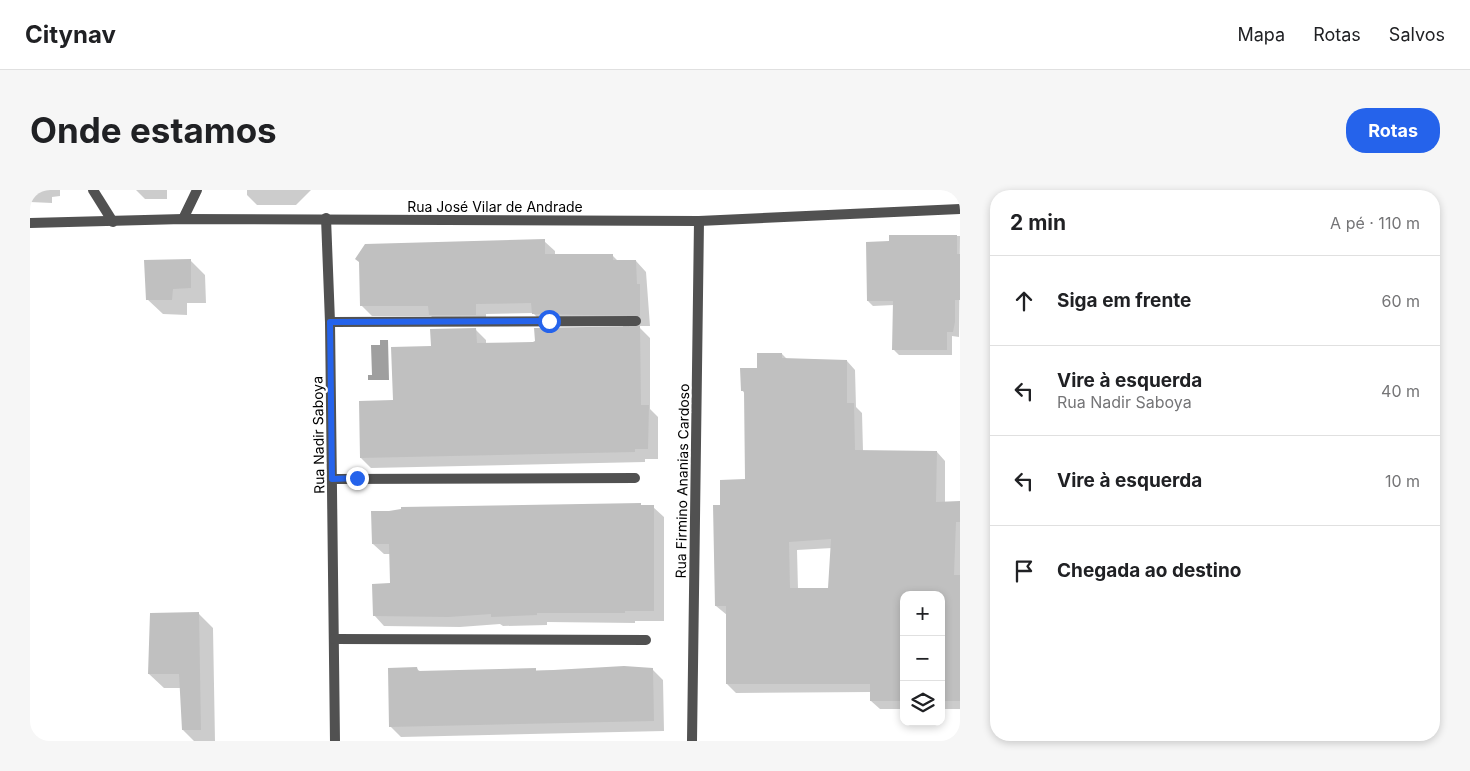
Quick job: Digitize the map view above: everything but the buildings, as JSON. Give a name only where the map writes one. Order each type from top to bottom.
[{"type":"street","points":[[93,190],[113,222]]},
{"type":"street","points":[[182,219],[197,190]]},
{"type":"street","name":"Rua José Vilar de Andrade","points":[[30,223],[326,218],[700,221],[960,209]]},
{"type":"street","name":"Rua Nadir Saboya","points":[[326,218],[330,322],[335,741]]},
{"type":"street","name":"Rua Firmino Ananias Cardoso","points":[[692,741],[700,221]]},
{"type":"street","points":[[330,322],[636,321]]},
{"type":"street","points":[[332,479],[634,478]]},
{"type":"street","points":[[334,639],[646,640]]},
{"type":"shaded area","points":[[380,340],[388,340],[389,380],[368,380],[368,375],[372,375],[371,345],[380,345]]},
{"type":"route","points":[[357,478],[332,479],[330,322],[549,321]]}]
